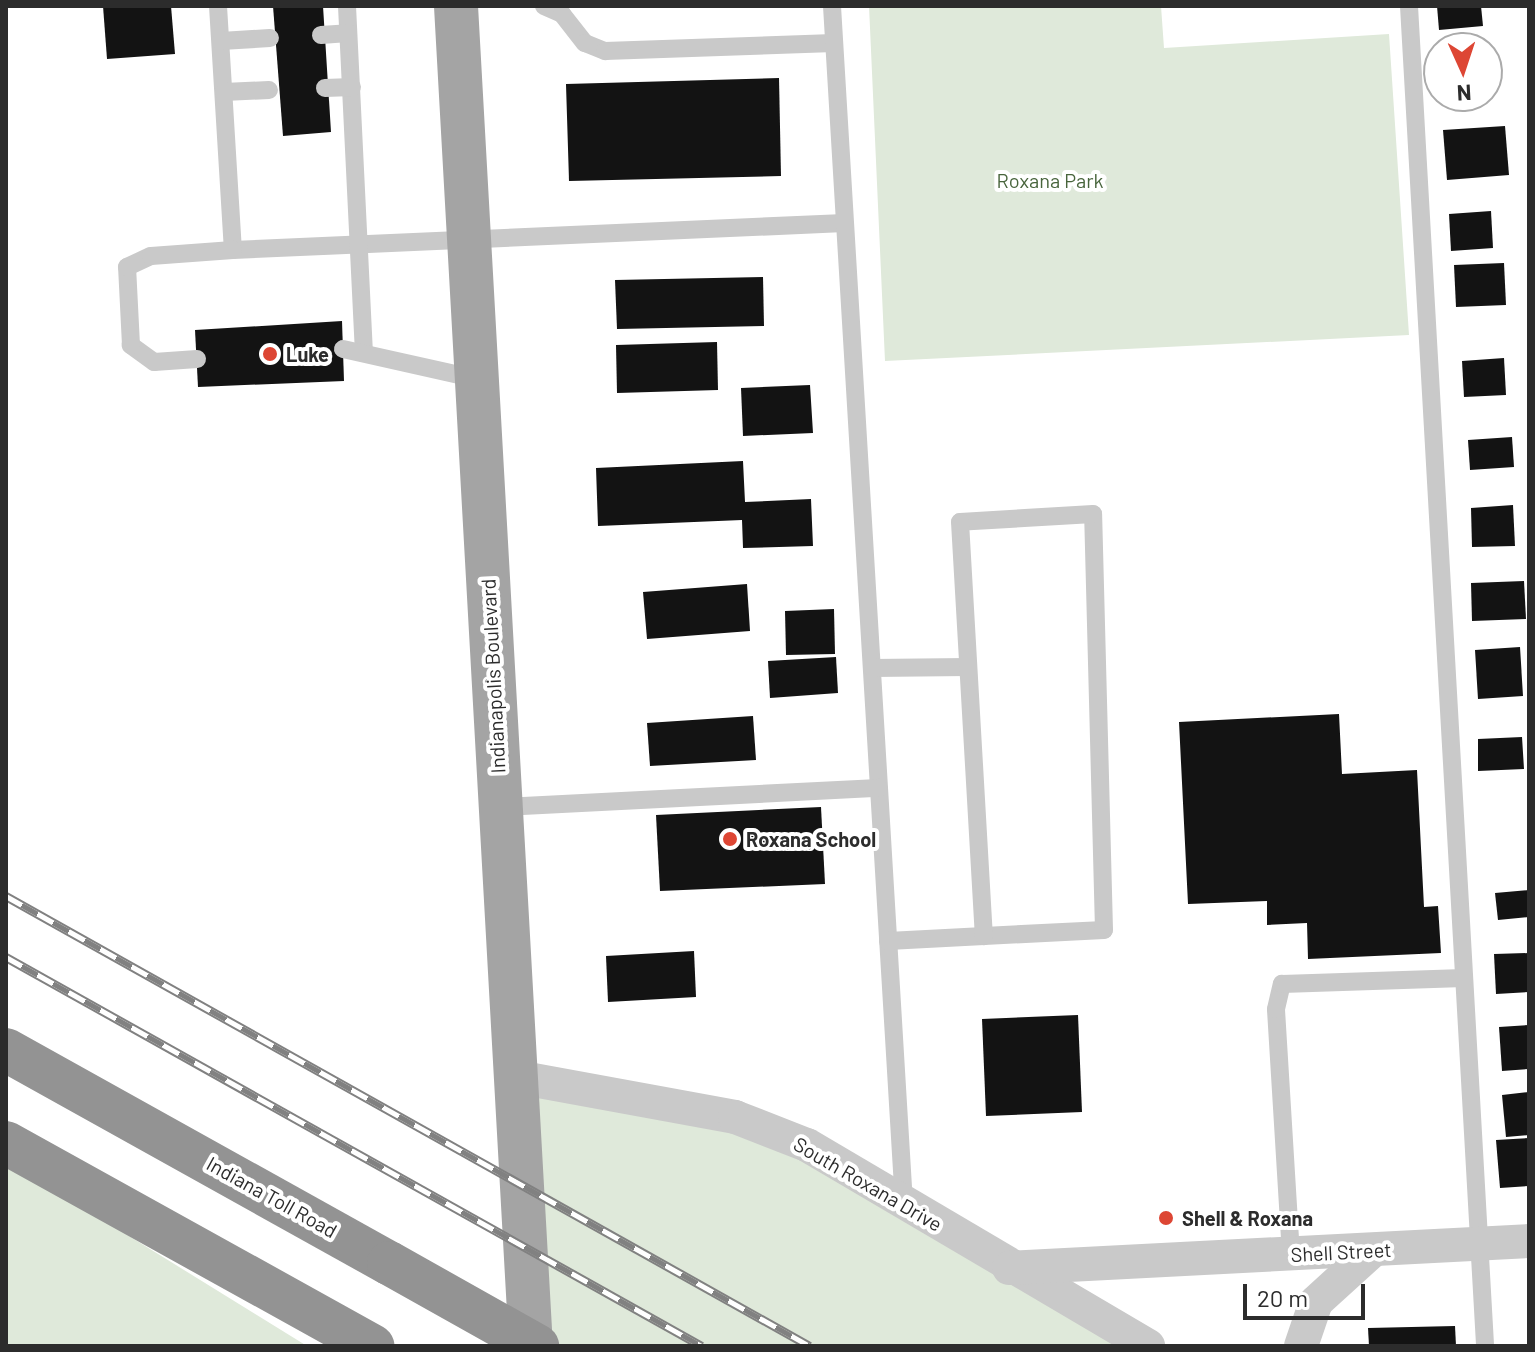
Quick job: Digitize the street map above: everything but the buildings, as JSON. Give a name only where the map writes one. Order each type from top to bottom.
[{"type":"highway","name":"Indiana Toll Road","points":[[6,1050],[534,1346]]},
{"type":"highway","points":[[6,1143],[372,1346]]},
{"type":"main road","name":"Indianapolis Boulevard","points":[[456,6],[534,1346]]},
{"type":"street","name":"South Roxana Drive","points":[[517,1077],[735,1117],[807,1145],[1008,1268],[1148,1346]]},
{"type":"street","name":"Shell Street","points":[[1008,1268],[1529,1241]]},
{"type":"street","points":[[1301,1346],[1316,1302],[1372,1251]]},
{"type":"lane","points":[[218,6],[233,250]]},
{"type":"lane","points":[[347,6],[364,349]]},
{"type":"lane","points":[[544,6],[562,14],[585,43],[605,51],[834,43]]},
{"type":"lane","points":[[832,6],[904,1204]]},
{"type":"lane","points":[[1409,6],[1485,1346]]},
{"type":"lane","points":[[321,35],[348,33]]},
{"type":"lane","points":[[221,41],[270,38]]},
{"type":"lane","points":[[325,88],[352,87]]},
{"type":"lane","points":[[224,92],[269,90]]},
{"type":"lane","points":[[197,359],[154,362],[131,345],[127,267],[151,256],[233,250],[469,237],[844,223]]},
{"type":"lane","points":[[343,349],[364,349],[416,368],[477,379]]},
{"type":"lane","points":[[888,941],[1104,930],[1093,514],[960,522],[984,936]]},
{"type":"lane","points":[[872,668],[968,667]]},
{"type":"lane","points":[[501,807],[879,788]]},
{"type":"lane","points":[[1291,1255],[1276,1009],[1282,984],[1464,978]]},
{"type":"green space","name":"Roxana Park","points":[[869,6],[1161,6],[1164,48],[1389,34],[1409,335],[885,361]]},
{"type":"green space","points":[[517,1077],[735,1117],[1148,1346],[531,1346]]},
{"type":"green space","points":[[6,1160],[307,1346],[6,1346]]},
{"type":"railway","points":[[6,896],[810,1346]]},
{"type":"railway","points":[[6,957],[702,1346]]},
{"type":"place","name":"Luke","points":[[270,354]]},
{"type":"place","name":"Roxana School","points":[[730,839]]},
{"type":"place","name":"Shell & Roxana","points":[[1166,1218]]}]
